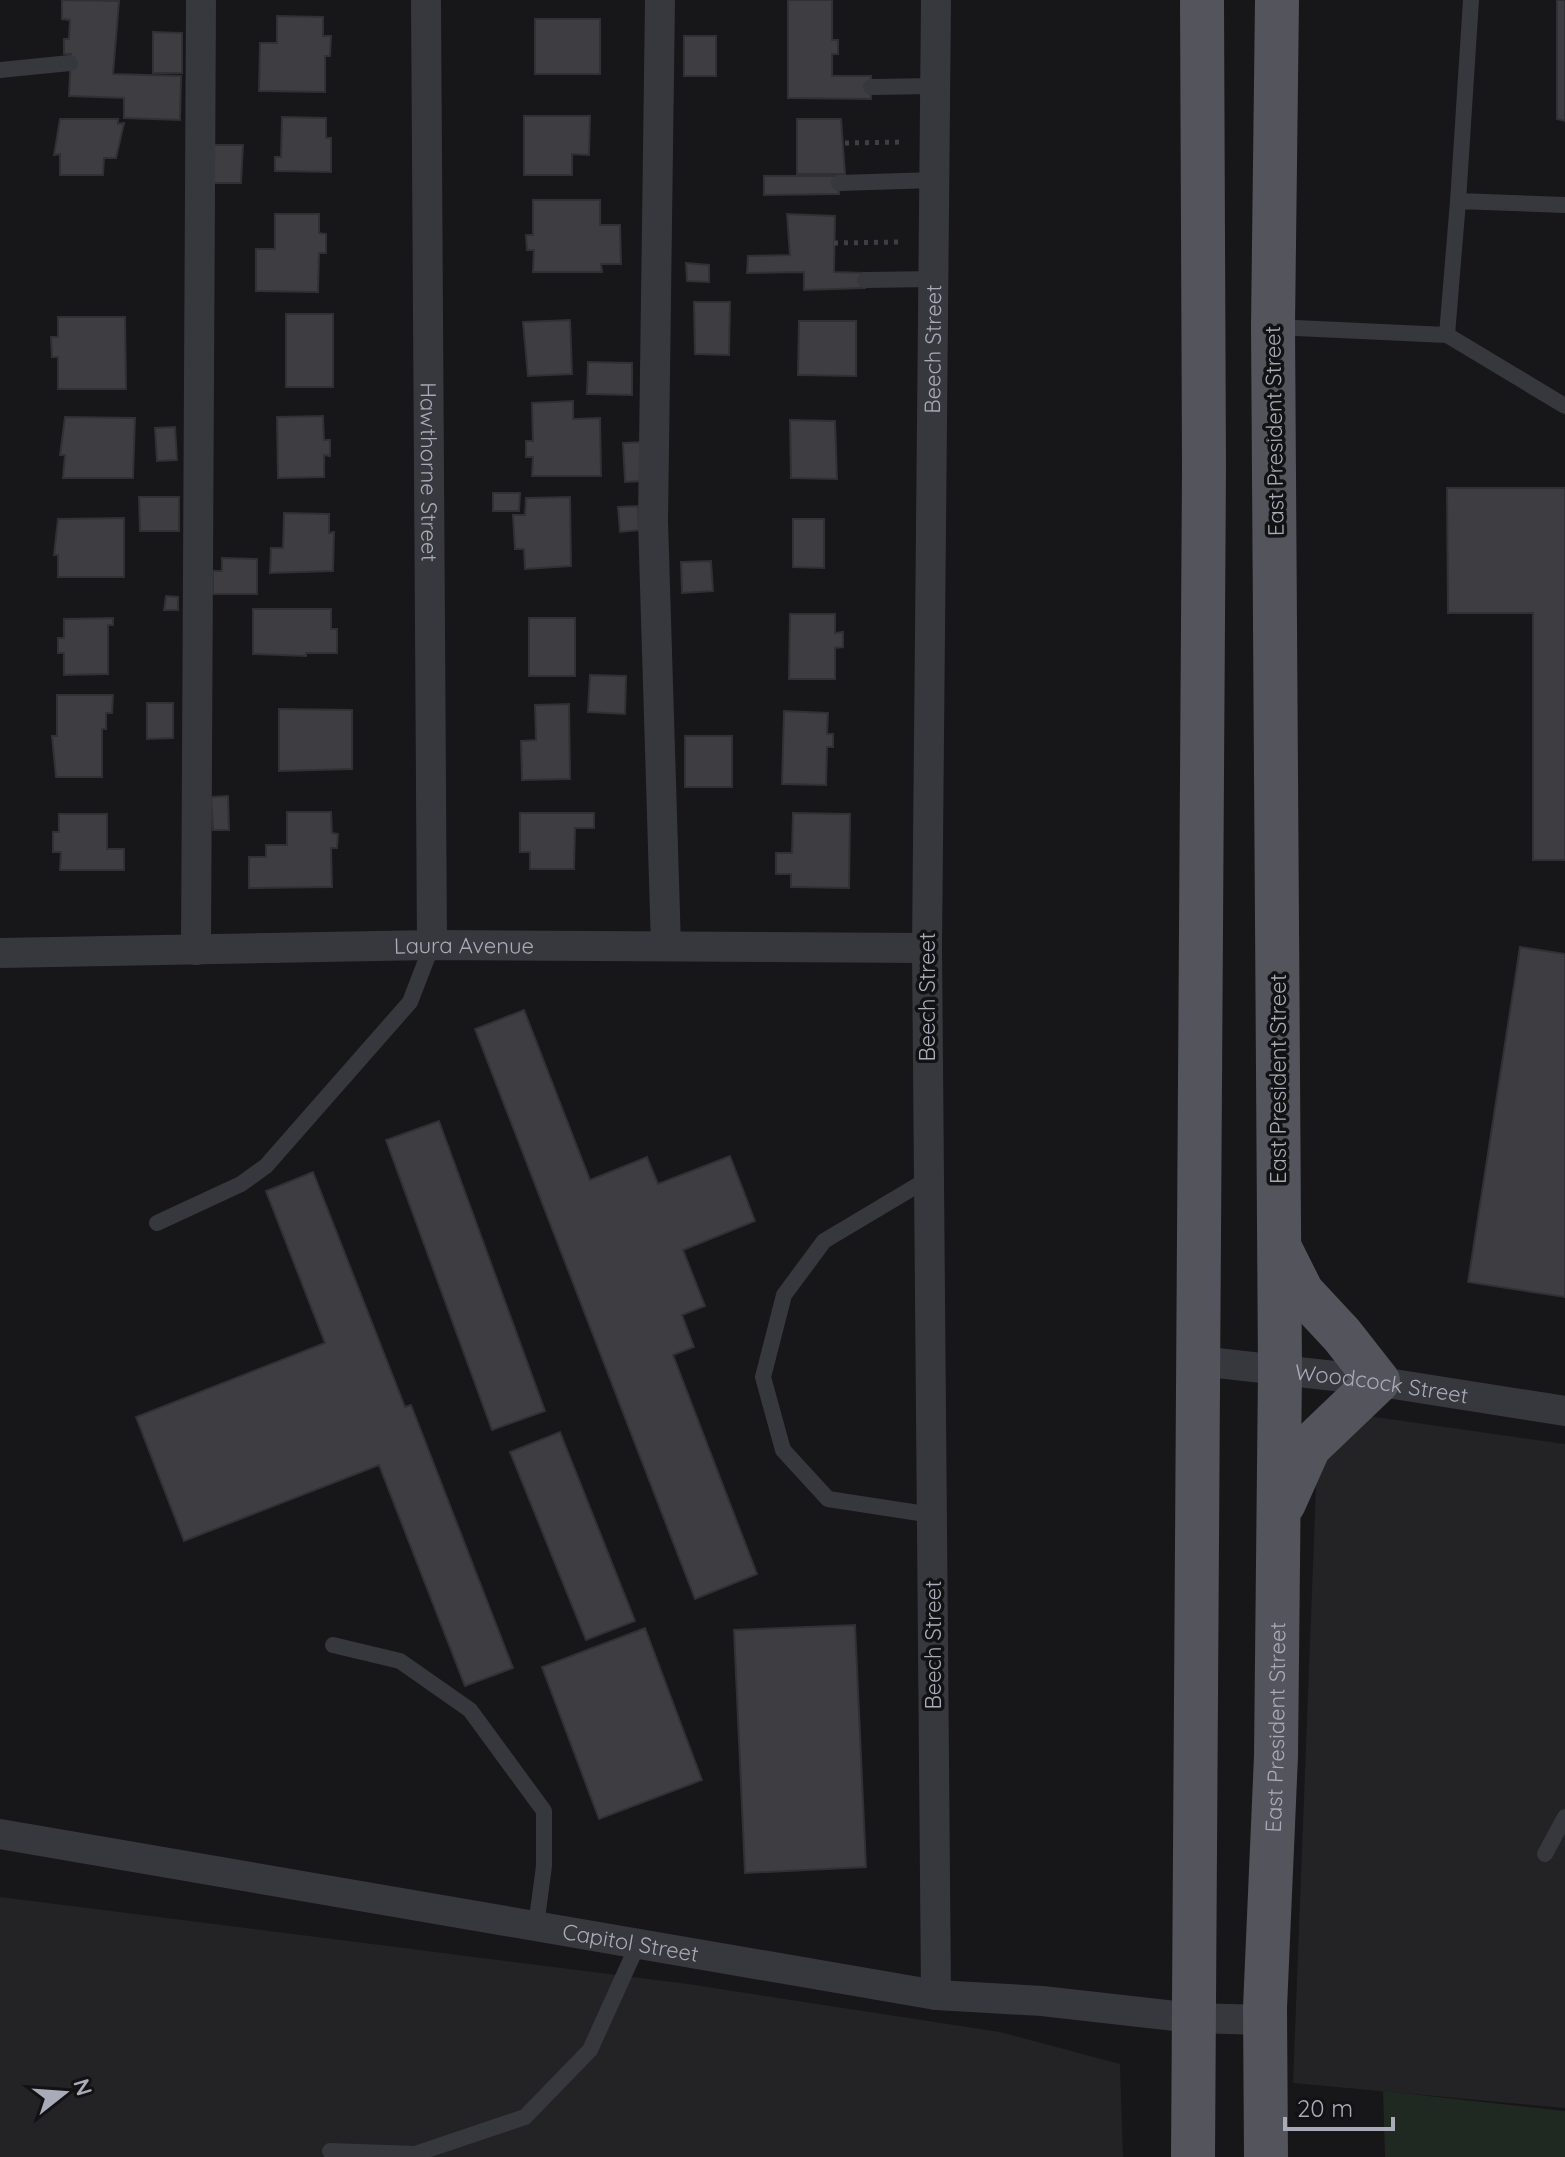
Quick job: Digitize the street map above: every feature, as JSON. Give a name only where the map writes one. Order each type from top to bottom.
[{"type":"main road","points":[[1193,2157],[1204,483],[1202,0]]},
{"type":"main road","name":"East President Street","points":[[1266,2157],[1266,2020],[1276,1756],[1276,1520],[1280,1371],[1273,326],[1277,0]]},
{"type":"main road","points":[[1276,1520],[1309,1447],[1378,1381],[1342,1335],[1302,1292],[1279,1247]]},
{"type":"street","points":[[196,950],[201,0]]},
{"type":"street","name":"Hawthorne Street","points":[[426,0],[432,945]]},
{"type":"street","points":[[660,0],[653,521],[666,946]]},
{"type":"street","name":"Beech Street","points":[[936,0],[927,948],[936,1995]]},
{"type":"street","name":"Laura Avenue","points":[[0,953],[432,945],[927,948]]},
{"type":"street","name":"Woodcock Street","points":[[1199,1361],[1378,1381],[1565,1411]]},
{"type":"street","name":"Capitol Street","points":[[0,1834],[936,1995],[1042,2001],[1193,2018],[1266,2020]]},
{"type":"lane","points":[[1447,335],[1471,0]]},
{"type":"lane","points":[[0,70],[70,63]]},
{"type":"lane","points":[[871,87],[935,86]]},
{"type":"lane","points":[[839,183],[935,180]]},
{"type":"lane","points":[[1458,201],[1565,205]]},
{"type":"lane","points":[[865,280],[933,279]]},
{"type":"lane","points":[[1273,326],[1447,335],[1565,406]]},
{"type":"lane","points":[[157,1223],[241,1184],[266,1166],[410,1002],[432,945]]},
{"type":"lane","points":[[928,1179],[824,1241],[784,1295],[763,1377],[783,1450],[828,1499],[932,1515]]},
{"type":"lane","points":[[333,1645],[400,1661],[470,1710],[544,1811],[544,1866],[536,1926]]},
{"type":"lane","points":[[1545,1854],[1565,1817]]},
{"type":"lane","points":[[330,2151],[415,2154],[525,2117],[590,2050],[638,1944]]},
{"type":"path","points":[[845,143],[935,142]]},
{"type":"path","points":[[834,243],[934,242]]},
{"type":"shaded area","points":[[1319,1409],[1565,1444],[1565,2108],[1293,2083]]},
{"type":"shaded area","points":[[0,1897],[688,1984],[1000,2032],[1120,2064],[1123,2157],[0,2157]]},
{"type":"shaded area","points":[[1383,2091],[1565,2111],[1565,2157],[1385,2157]]},
{"type":"building","points":[[62,0],[119,1],[113,74],[181,76],[180,120],[124,118],[124,98],[69,96],[71,54],[64,54],[64,39],[69,39],[70,20],[62,19]]},
{"type":"building","points":[[788,0],[832,0],[832,40],[838,40],[838,54],[832,54],[832,76],[871,76],[871,99],[788,98]]},
{"type":"building","points":[[1557,0],[1565,0],[1565,121],[1557,119]]},
{"type":"building","points":[[277,16],[323,17],[323,36],[331,36],[330,56],[325,56],[325,92],[259,91],[260,43],[277,43]]},
{"type":"building","points":[[535,19],[600,19],[600,74],[535,74]]},
{"type":"building","points":[[153,32],[182,33],[182,73],[153,73]]},
{"type":"building","points":[[684,36],[716,36],[716,76],[684,76]]},
{"type":"building","points":[[524,116],[590,116],[589,155],[572,154],[572,175],[524,175]]},
{"type":"building","points":[[282,117],[326,118],[326,138],[331,138],[331,172],[275,171],[275,157],[281,157]]},
{"type":"building","points":[[60,119],[118,119],[118,124],[124,123],[116,158],[104,158],[103,175],[60,175],[60,154],[54,155]]},
{"type":"building","points":[[797,119],[841,119],[845,174],[797,174]]},
{"type":"building","points":[[211,145],[243,145],[241,183],[211,183]]},
{"type":"building","points":[[764,176],[839,176],[839,194],[764,195]]},
{"type":"building","points":[[533,200],[600,200],[600,225],[620,225],[621,264],[601,264],[602,272],[533,272],[534,250],[527,250],[526,235],[533,235]]},
{"type":"building","points":[[275,214],[319,214],[319,233],[326,234],[326,253],[319,253],[318,292],[256,291],[256,249],[275,249]]},
{"type":"building","points":[[787,214],[835,216],[834,272],[865,273],[865,288],[804,290],[804,272],[747,273],[748,256],[790,255]]},
{"type":"building","points":[[686,263],[709,265],[709,282],[687,281]]},
{"type":"building","points":[[694,302],[730,302],[729,355],[695,354]]},
{"type":"building","points":[[286,314],[333,314],[333,387],[286,387]]},
{"type":"building","points":[[58,317],[125,317],[126,389],[58,389],[58,357],[52,357],[51,337],[58,337]]},
{"type":"building","points":[[570,320],[572,374],[528,376],[523,322]]},
{"type":"building","points":[[799,321],[856,321],[856,376],[798,375]]},
{"type":"building","points":[[588,362],[632,363],[632,395],[587,394]]},
{"type":"building","points":[[573,401],[573,419],[600,418],[601,476],[532,476],[533,457],[526,457],[526,441],[533,441],[532,403]]},
{"type":"building","points":[[323,416],[324,440],[330,440],[330,456],[324,455],[324,477],[278,478],[277,417]]},
{"type":"building","points":[[65,417],[135,418],[133,478],[63,478],[65,455],[60,455]]},
{"type":"building","points":[[790,420],[835,421],[837,479],[791,478]]},
{"type":"building","points":[[175,427],[177,460],[157,461],[155,428]]},
{"type":"building","points":[[641,442],[643,481],[625,482],[623,443]]},
{"type":"building","points":[[1447,488],[1565,488],[1565,860],[1533,860],[1533,613],[1448,613]]},
{"type":"building","points":[[493,493],[520,493],[519,511],[493,511]]},
{"type":"building","points":[[139,497],[179,497],[179,531],[140,531]]},
{"type":"building","points":[[570,497],[571,566],[525,569],[524,549],[515,549],[513,515],[525,515],[526,498]]},
{"type":"building","points":[[638,506],[639,530],[620,532],[618,507]]},
{"type":"building","points":[[284,513],[329,514],[329,533],[334,532],[333,571],[270,573],[271,548],[283,548]]},
{"type":"building","points":[[124,518],[124,577],[58,577],[58,555],[54,555],[58,519]]},
{"type":"building","points":[[793,519],[824,519],[824,568],[793,567]]},
{"type":"building","points":[[222,558],[257,559],[257,594],[213,594],[213,571],[222,571]]},
{"type":"building","points":[[711,561],[713,591],[682,593],[681,562]]},
{"type":"building","points":[[166,596],[178,597],[178,610],[164,610]]},
{"type":"building","points":[[253,609],[331,609],[331,629],[337,629],[337,653],[306,653],[306,656],[253,654]]},
{"type":"building","points":[[790,614],[835,614],[835,633],[843,632],[843,647],[835,648],[835,679],[789,679]]},
{"type":"building","points":[[113,618],[113,625],[108,625],[108,674],[64,675],[64,653],[58,653],[58,638],[64,638],[64,619]]},
{"type":"building","points":[[529,618],[575,618],[575,676],[529,676]]},
{"type":"building","points":[[590,675],[626,676],[625,714],[588,712]]},
{"type":"building","points":[[57,695],[113,695],[112,713],[106,713],[106,729],[102,729],[102,777],[56,777],[52,736],[57,736]]},
{"type":"building","points":[[147,703],[173,703],[173,738],[147,739]]},
{"type":"building","points":[[569,704],[570,779],[522,780],[521,741],[536,740],[535,705]]},
{"type":"building","points":[[279,709],[352,710],[352,769],[279,771]]},
{"type":"building","points":[[784,711],[828,713],[827,734],[833,734],[833,747],[827,747],[826,785],[782,784]]},
{"type":"building","points":[[685,736],[732,736],[732,787],[685,787]]},
{"type":"building","points":[[228,796],[229,830],[213,830],[211,797]]},
{"type":"building","points":[[287,812],[331,812],[332,833],[338,834],[337,848],[331,848],[332,887],[249,888],[249,857],[266,857],[266,845],[287,845]]},
{"type":"building","points":[[520,813],[594,813],[594,828],[575,828],[574,869],[530,869],[530,852],[520,852]]},
{"type":"building","points":[[793,813],[850,814],[849,888],[791,887],[791,874],[776,874],[776,853],[792,853]]},
{"type":"building","points":[[59,814],[107,814],[107,849],[124,849],[124,870],[60,870],[61,852],[53,852],[53,832],[59,832]]},
{"type":"building","points":[[1520,947],[1565,954],[1565,1297],[1468,1282]]},
{"type":"building","points":[[524,1010],[590,1180],[647,1157],[658,1184],[730,1156],[755,1221],[683,1250],[705,1306],[682,1315],[694,1347],[673,1355],[757,1574],[695,1599],[475,1029]]},
{"type":"building","points":[[439,1121],[545,1411],[492,1430],[386,1140]]},
{"type":"building","points":[[313,1172],[405,1407],[411,1405],[513,1668],[465,1686],[379,1465],[184,1541],[136,1417],[325,1343],[266,1191]]},
{"type":"building","points":[[560,1432],[635,1621],[586,1640],[510,1452]]},
{"type":"building","points":[[855,1625],[866,1867],[745,1873],[734,1630]]},
{"type":"building","points":[[645,1628],[702,1780],[599,1819],[542,1667]]}]
